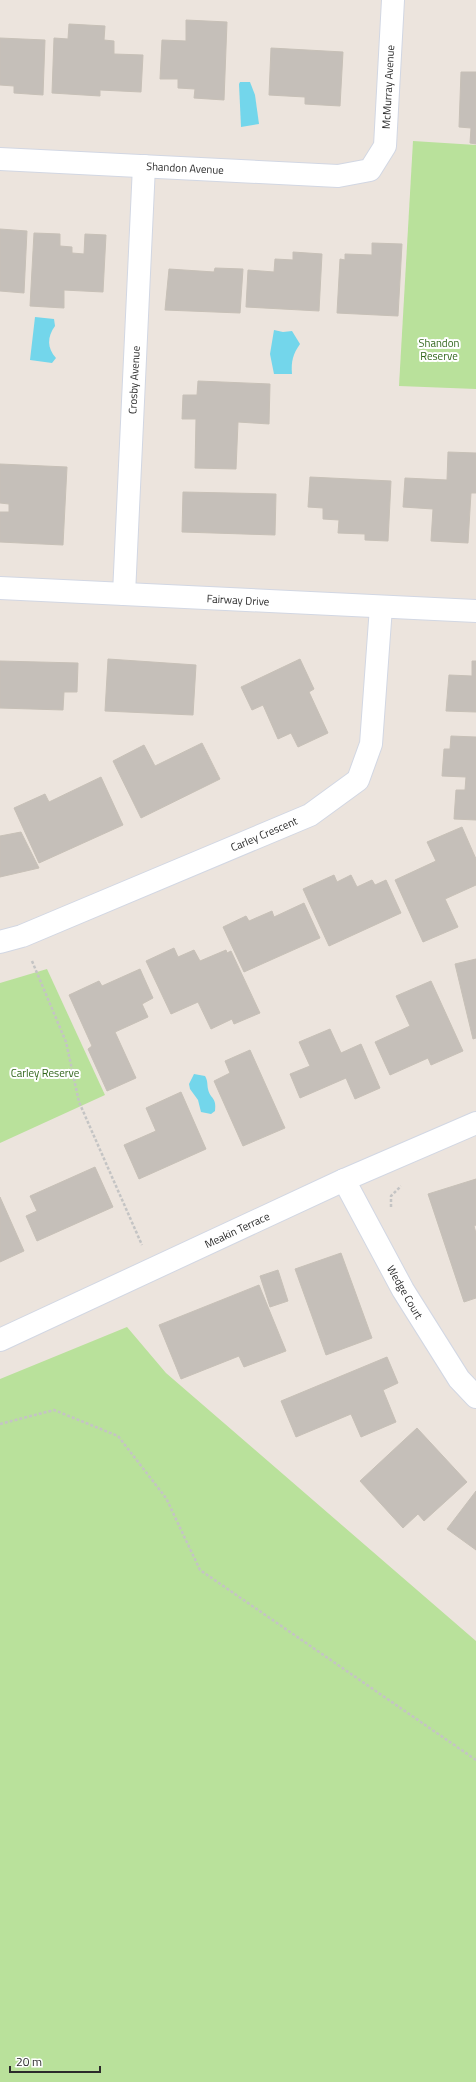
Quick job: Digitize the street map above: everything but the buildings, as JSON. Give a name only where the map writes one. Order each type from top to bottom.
[{"type":"street","name":"McMurray Avenue","points":[[370,170],[385,146],[393,0]]},
{"type":"street","name":"Shandon Avenue","points":[[0,159],[338,176],[370,170]]},
{"type":"street","name":"Crosby Avenue","points":[[124,594],[144,166]]},
{"type":"street","name":"Fairway Drive","points":[[0,588],[476,611]]},
{"type":"street","name":"Carley Crescent","points":[[0,942],[22,936],[310,815],[358,780],[371,744],[381,607]]},
{"type":"street","name":"Meakin Terrace","points":[[0,1340],[344,1180],[476,1123]]},
{"type":"street","name":"Wedge Court","points":[[344,1180],[403,1290],[459,1379],[476,1397]]},
{"type":"path","points":[[22,936],[66,1042],[79,1102],[152,1269]]},
{"type":"path","points":[[393,1211],[390,1204],[391,1196],[399,1187],[406,1184]]},
{"type":"path","points":[[0,1424],[54,1410],[118,1436],[166,1498],[200,1570],[476,1760]]},
{"type":"green space","name":"Shandon Reserve","points":[[413,141],[476,145],[476,389],[399,386]]},
{"type":"green space","name":"Carley Reserve","points":[[47,969],[105,1095],[0,1143],[0,983]]},
{"type":"green space","points":[[127,1327],[166,1373],[476,1641],[476,2082],[0,2082],[0,1379]]},
{"type":"water","points":[[240,82],[250,82],[255,95],[259,124],[241,127]]},
{"type":"water","points":[[35,317],[54,319],[55,326],[49,338],[51,350],[56,358],[52,363],[30,360]]},
{"type":"water","points":[[274,330],[283,332],[292,331],[300,344],[293,358],[292,374],[274,374],[270,354]]},
{"type":"water","points":[[194,1074],[205,1076],[206,1078],[209,1092],[215,1103],[215,1111],[211,1114],[201,1112],[198,1100],[190,1089],[189,1084]]}]
